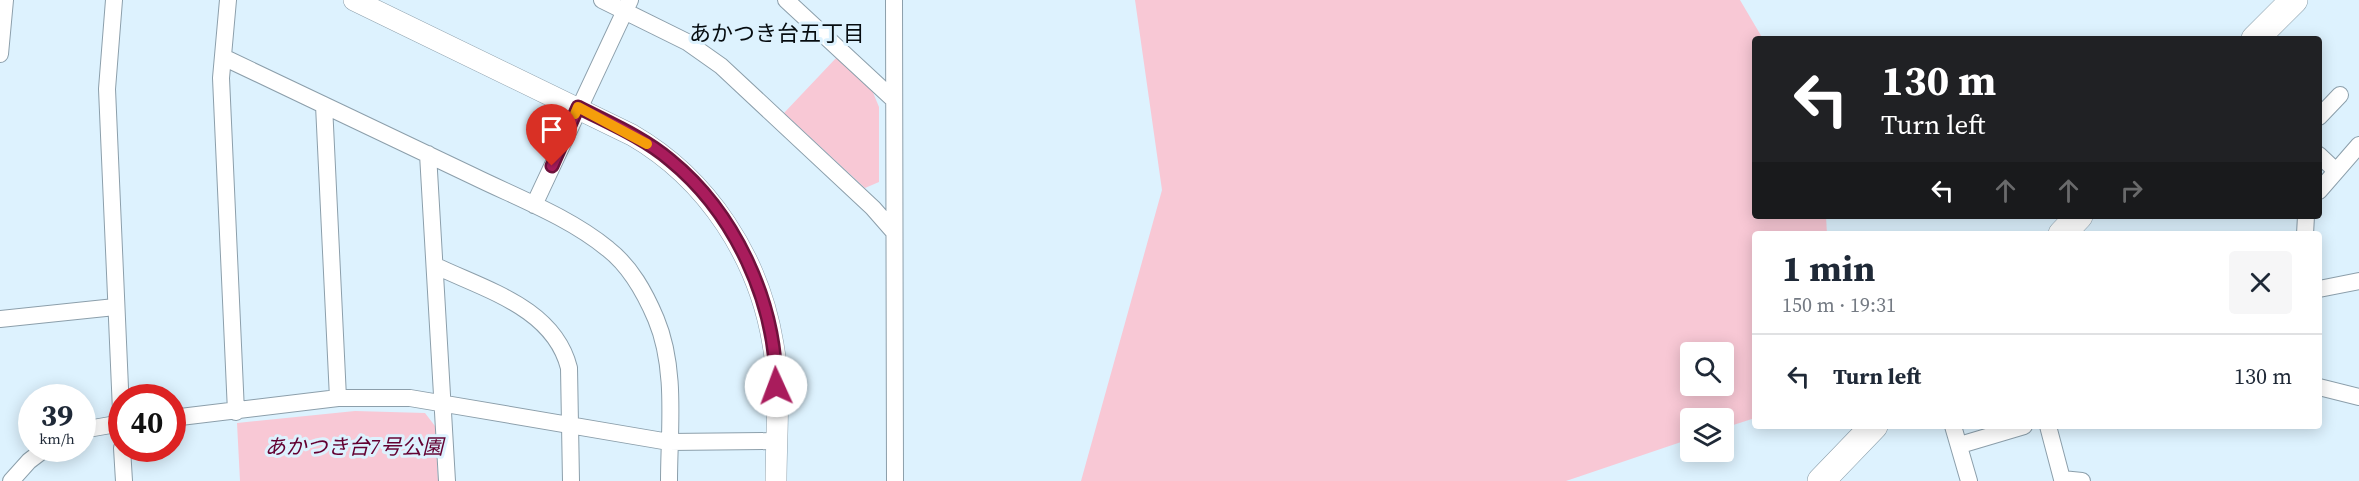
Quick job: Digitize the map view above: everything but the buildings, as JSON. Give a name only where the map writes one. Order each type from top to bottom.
[{"type":"main road","points":[[2258,36],[2294,0]]},
{"type":"main road","points":[[1821,481],[1871,429]]},
{"type":"street","points":[[0,54],[5,0]]},
{"type":"street","points":[[114,0],[107,89],[119,384]]},
{"type":"street","points":[[228,0],[221,78],[236,412]]},
{"type":"street","points":[[354,0],[578,107],[639,139],[671,160],[710,202],[741,249],[760,294],[773,344],[776,481]]},
{"type":"street","points":[[602,0],[627,5],[721,66],[865,200],[894,232]]},
{"type":"street","points":[[786,0],[894,100]]},
{"type":"street","points":[[894,0],[895,481]]},
{"type":"street","points":[[534,205],[627,5]]},
{"type":"street","points":[[223,57],[534,205],[608,249],[634,277],[658,322],[669,385],[669,481]]},
{"type":"street","points":[[2322,114],[2340,95]]},
{"type":"street","points":[[324,105],[338,398]]},
{"type":"street","points":[[2322,187],[2359,145]]},
{"type":"street","points":[[428,154],[447,481]]},
{"type":"street","points":[[2322,158],[2336,171]]},
{"type":"street","points":[[436,266],[521,306],[543,322],[554,334],[566,355],[569,368],[572,481]]},
{"type":"street","points":[[2322,288],[2359,280]]},
{"type":"street","points":[[0,319],[115,307]]},
{"type":"street","points":[[2322,388],[2359,397]]},
{"type":"street","points":[[186,417],[338,398],[410,398],[669,442],[776,441]]},
{"type":"street","points":[[1954,429],[1969,481]]},
{"type":"street","points":[[1960,445],[2014,429]]},
{"type":"street","points":[[2049,429],[2062,479],[2082,481]]},
{"type":"street","points":[[11,481],[27,462]]},
{"type":"street","points":[[123,462],[124,481]]},
{"type":"green space","points":[[1135,0],[1740,0],[1761,36],[1752,36],[1752,219],[1826,219],[1827,231],[1752,231],[1752,419],[1734,425],[1734,408],[1680,408],[1680,442],[1566,481],[1081,481],[1162,190]]},
{"type":"green space","points":[[837,57],[872,90],[879,107],[879,182],[865,188],[784,113]]},
{"type":"green space","name":"あかつき台7号公園","points":[[355,411],[425,413],[435,426],[438,481],[240,481],[237,423]]},
{"type":"slow traffic","points":[[575,114],[578,107],[647,144]]},
{"type":"district","name":"あかつき台五丁目","points":[[777,33]]},
{"type":"route","points":[[552,166],[578,107],[654,148],[691,179],[715,207],[747,261],[760,294],[773,344],[776,386]]}]
